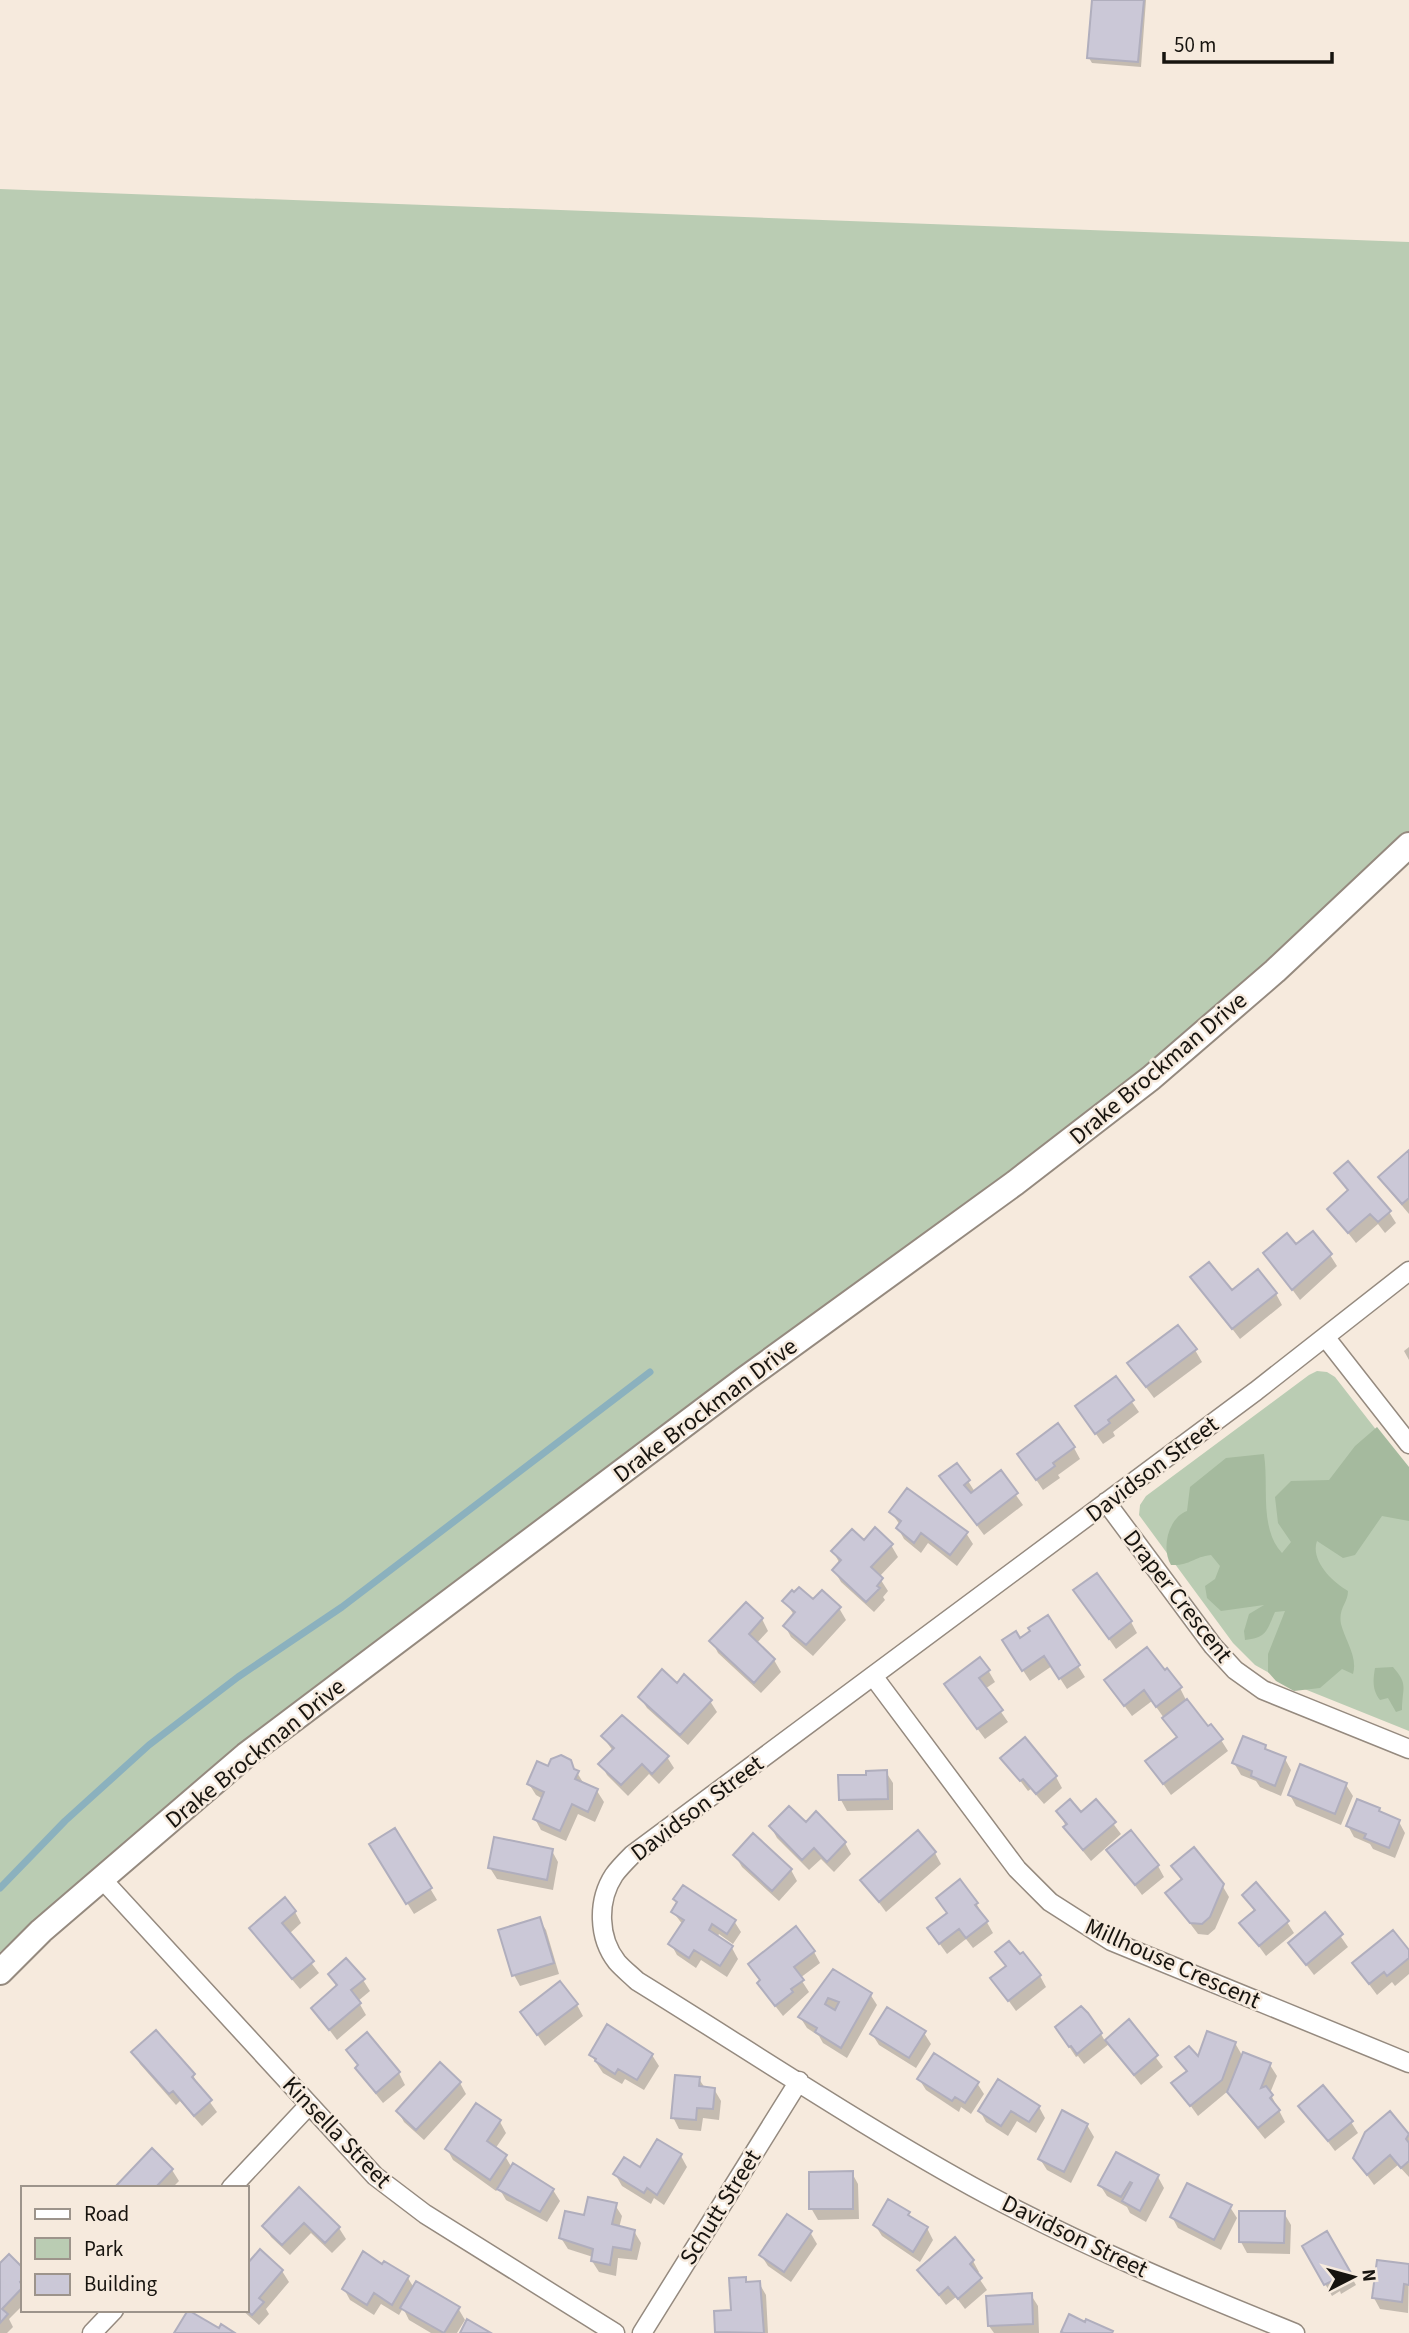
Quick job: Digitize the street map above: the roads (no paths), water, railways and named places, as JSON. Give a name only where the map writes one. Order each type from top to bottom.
[{"type":"main road","name":"Drake Brockman Drive","points":[[0,1972],[41,1931],[246,1755],[745,1379],[1015,1183],[1150,1079],[1275,971],[1409,845]]},
{"type":"street","name":"Davidson Street","points":[[1295,2333],[1198,2294],[1056,2229],[936,2166],[637,1981],[617,1962],[604,1939],[601,1913],[603,1900],[614,1876],[632,1855],[1326,1338],[1409,1271]]},
{"type":"street","points":[[1326,1338],[1409,1444]]},
{"type":"street","name":"Draper Crescent","points":[[1106,1502],[1213,1646],[1235,1670],[1263,1689],[1409,1749]]},
{"type":"street","name":"Millhouse Crescent","points":[[873,1676],[1017,1869],[1051,1902],[1070,1916],[1111,1941],[1409,2063]]},
{"type":"street","name":"Kinsella Street","points":[[102,1879],[368,2169],[420,2211],[615,2333]]},
{"type":"street","name":"Schutt Street","points":[[642,2333],[799,2081]]},
{"type":"street","points":[[233,2186],[309,2105]]},
{"type":"street","points":[[92,2333],[112,2312]]},
{"type":"waterway","points":[[0,1888],[65,1821],[149,1745],[238,1677],[342,1607],[650,1372]]}]
